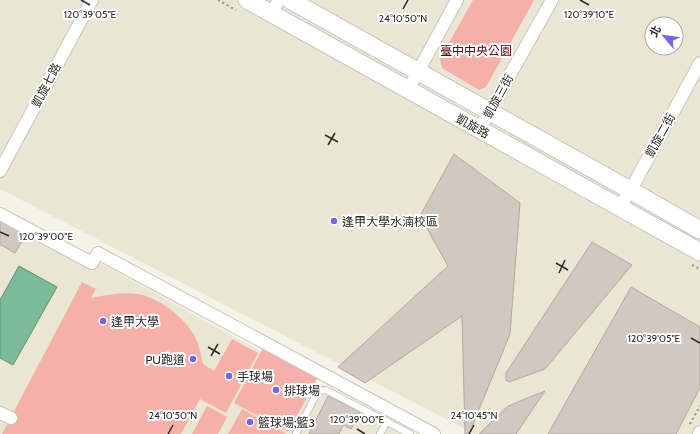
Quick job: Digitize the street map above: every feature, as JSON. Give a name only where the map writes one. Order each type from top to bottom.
[{"type":"street","name":"凱旋七路","points":[[0,170],[92,0]]},
{"type":"street","name":"凱旋路","points":[[246,0],[275,7],[408,90],[700,252]]},
{"type":"street","name":"凱旋路","points":[[290,0],[700,230]]},
{"type":"street","points":[[408,90],[458,0]]},
{"type":"street","name":"凱旋三街","points":[[479,130],[552,0]]},
{"type":"street","name":"凱旋二街","points":[[619,208],[700,63]]},
{"type":"street","points":[[0,214],[92,263],[98,253],[434,434]]},
{"type":"lane","points":[[296,434],[318,391],[326,390],[410,434]]},
{"type":"lane","points":[[380,434],[387,422]]},
{"type":"path","points":[[696,431],[700,406]]},
{"type":"shaded area","points":[[0,0],[700,0],[700,434],[475,434],[0,189]]},
{"type":"shaded area","name":"逢甲大學","points":[[0,208],[411,434],[0,434]]},
{"type":"shaded area","points":[[19,266],[57,287],[13,365],[0,358],[0,300]]},
{"type":"green space","name":"臺中中央公園","points":[[473,0],[534,0],[486,87],[479,90],[442,68],[440,59]]},
{"type":"green space","points":[[82,282],[96,289],[91,298],[132,293],[154,299],[170,309],[184,321],[196,338],[203,364],[214,371],[232,339],[258,353],[226,413],[200,399],[181,434],[2,434]]},
{"type":"green space","name":"排球場","points":[[263,348],[318,377],[288,432],[234,403]]},
{"type":"green space","points":[[207,406],[227,417],[218,434],[192,434]]},
{"type":"green space","name":"籃球場;籃3","points":[[242,409],[287,434],[228,434]]},
{"type":"building","points":[[454,154],[520,203],[510,334],[469,434],[465,434],[462,316],[365,383],[338,367],[448,266],[420,216]]},
{"type":"building","points":[[0,217],[28,231],[15,253],[0,245]]},
{"type":"building","points":[[592,242],[632,265],[545,369],[509,382],[506,380],[506,373]]},
{"type":"building","points":[[631,287],[700,327],[700,388],[676,434],[548,434]]},
{"type":"building","points":[[545,391],[516,434],[479,434],[508,406]]},
{"type":"building","points":[[328,396],[360,412],[351,429],[343,425],[339,434],[309,434]]},
{"type":"place","name":"逢甲大學水湳校區","points":[[334,221]]},
{"type":"place","name":"逢甲大學","points":[[103,321]]},
{"type":"place","name":"PU跑道","points":[[193,359]]},
{"type":"place","name":"手球場","points":[[229,376]]},
{"type":"place","name":"排球場","points":[[276,390]]},
{"type":"place","name":"籃球場;籃3","points":[[250,422]]}]
